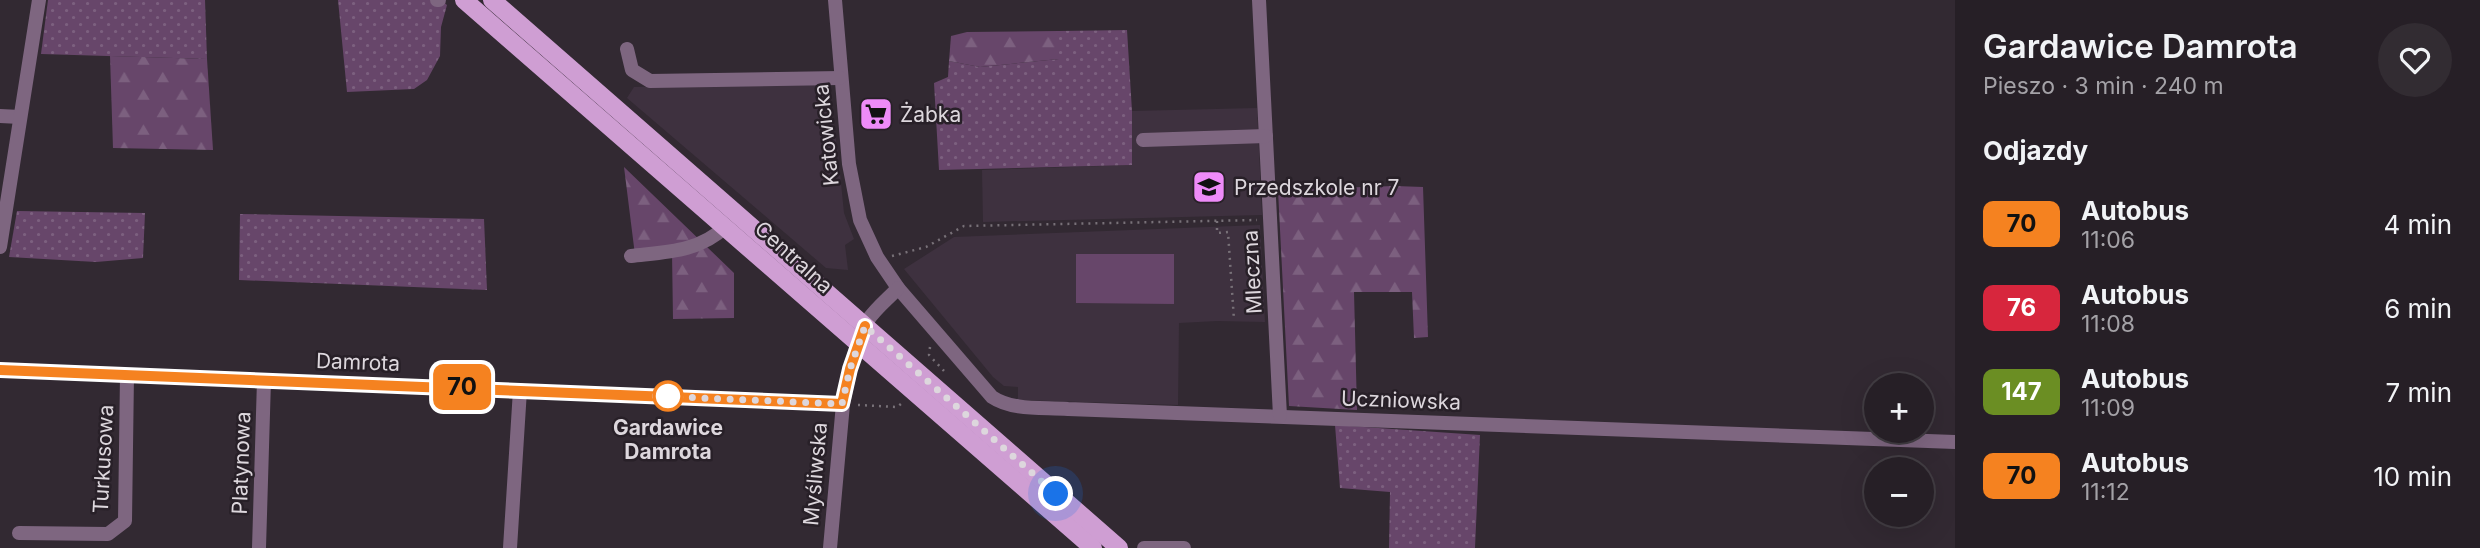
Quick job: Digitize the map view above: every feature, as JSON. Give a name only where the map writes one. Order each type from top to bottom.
[{"type":"main road","name":"Centralna","points":[[464,0],[1093,548]]},
{"type":"main road","name":"Centralna","points":[[492,0],[1119,548]]},
{"type":"street","points":[[0,247],[39,0]]},
{"type":"street","name":"Katowicka","points":[[835,0],[849,164],[860,220],[877,257],[898,288]]},
{"type":"street","name":"Mleczna","points":[[1259,0],[1280,416]]},
{"type":"street","points":[[627,49],[632,70],[650,81],[840,78]]},
{"type":"street","points":[[0,116],[20,117]]},
{"type":"street","points":[[1143,140],[1266,136]]},
{"type":"street","points":[[631,256],[677,251],[697,245],[715,236],[725,226]]},
{"type":"street","points":[[842,404],[850,369],[865,326],[898,288]]},
{"type":"street","name":"Uczniowska","points":[[898,288],[992,397],[1010,406],[1955,442]]},
{"type":"street","name":"Damrota","points":[[0,370],[842,404]]},
{"type":"street","name":"Turkusowa","points":[[19,533],[108,534],[125,521],[127,375]]},
{"type":"street","name":"Platynowa","points":[[259,548],[264,380]]},
{"type":"street","points":[[510,548],[520,390]]},
{"type":"street","name":"Myśliwska","points":[[830,548],[842,404]]},
{"type":"street","points":[[1144,548],[1184,548]]},
{"type":"path","points":[[894,264],[889,256],[926,247],[964,226],[1270,219]]},
{"type":"path","points":[[1217,221],[1217,233],[1228,232],[1234,320]]},
{"type":"shaded area","points":[[827,82],[844,213],[854,239],[845,245],[848,270],[826,268],[627,98],[634,87]]},
{"type":"shaded area","points":[[1257,108],[1262,215],[983,222],[982,170],[1132,165],[1132,111]]},
{"type":"shaded area","points":[[1260,225],[1265,322],[1179,323],[1178,405],[1018,400],[1018,387],[1004,386],[993,377],[904,269],[954,237]]},
{"type":"green space","points":[[48,0],[205,0],[207,59],[41,54]]},
{"type":"green space","points":[[338,0],[441,0],[447,5],[441,27],[440,56],[427,80],[414,89],[347,92]]},
{"type":"green space","points":[[1127,30],[1132,165],[939,170],[934,83],[948,77],[949,61],[980,67],[1059,59],[1059,31]]},
{"type":"green space","points":[[1059,31],[1059,59],[980,67],[949,61],[951,36],[967,32]]},
{"type":"green space","points":[[110,56],[207,59],[213,150],[113,148]]},
{"type":"green space","points":[[624,167],[734,273],[734,318],[673,319],[672,252],[635,255]]},
{"type":"green space","points":[[1423,187],[1428,337],[1414,338],[1412,292],[1354,292],[1357,410],[1289,406],[1278,190]]},
{"type":"green space","points":[[17,211],[145,213],[143,258],[96,262],[9,257]]},
{"type":"green space","points":[[240,214],[484,219],[487,290],[239,280]]},
{"type":"green space","points":[[1076,254],[1174,254],[1174,304],[1076,303]]},
{"type":"green space","points":[[1335,425],[1480,435],[1475,548],[1389,548],[1390,492],[1340,488]]},
{"type":"bus line","name":"70","points":[[0,370],[842,404],[850,369],[865,326]]},
{"type":"place","name":"Żabka","points":[[876,114]]},
{"type":"place","name":"Przedszkole nr 7","points":[[1209,187]]},
{"type":"place","name":"Gardawice Damrota","points":[[668,396]]},
{"type":"route","points":[[668,396],[655,396],[842,404],[850,369],[865,326],[1056,494]]}]
